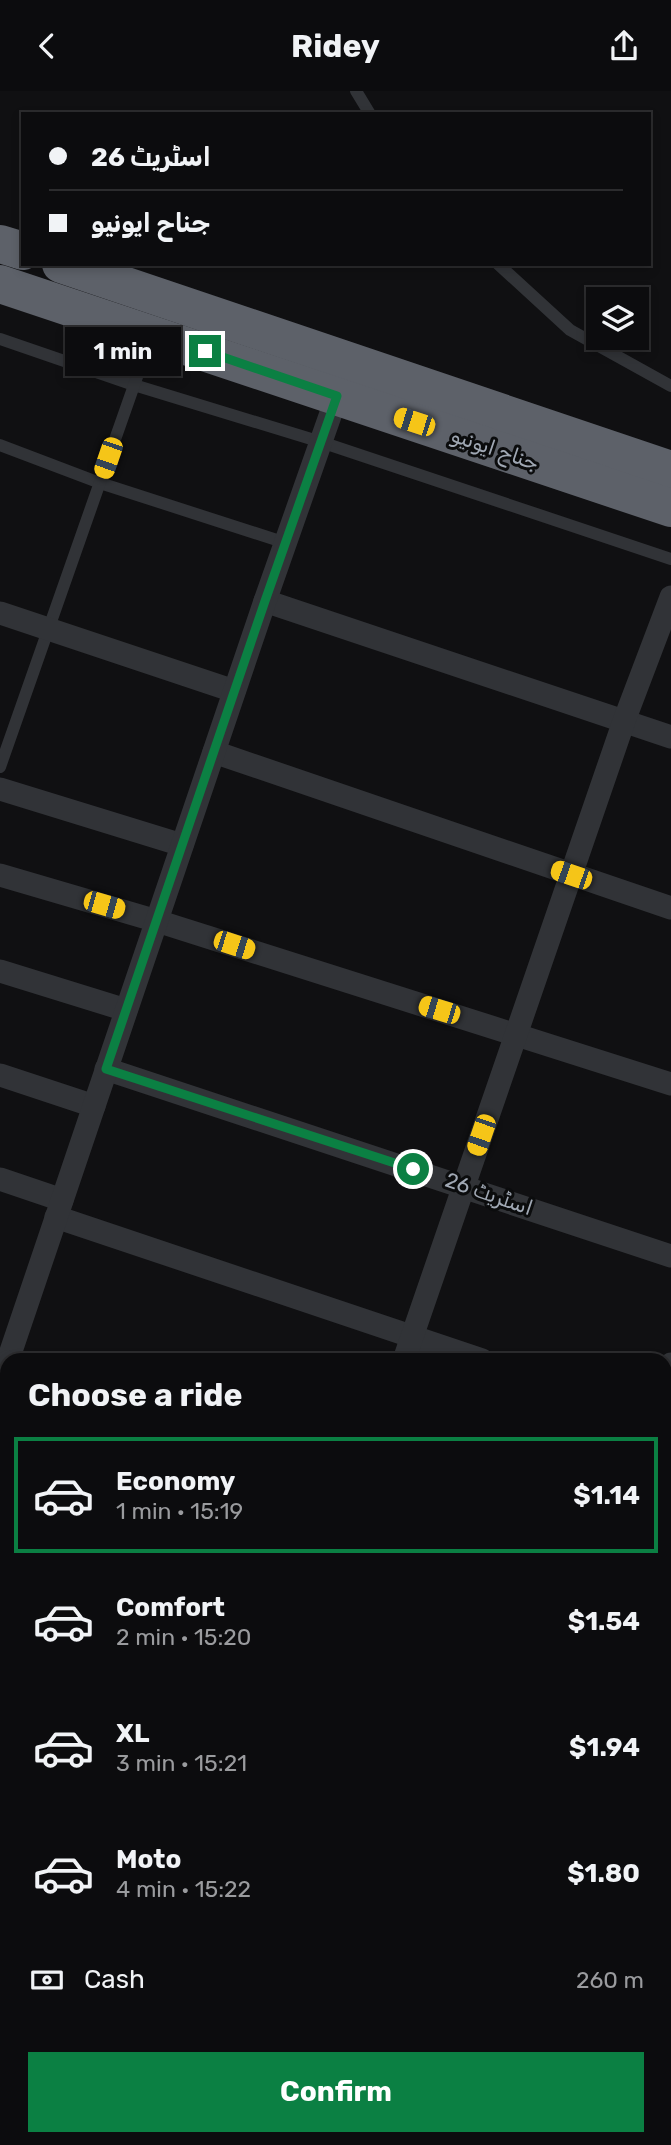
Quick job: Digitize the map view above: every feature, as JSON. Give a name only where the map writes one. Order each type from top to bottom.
[{"type":"highway","points":[[0,244],[21,250]]},
{"type":"highway","name":"جناح ایونیو","points":[[67,266],[671,470]]},
{"type":"highway","name":"جناح ایونیو","points":[[0,284],[671,508]]},
{"type":"street","points":[[7,1353],[10,1323],[59,1209],[337,396]]},
{"type":"street","points":[[406,1353],[624,721],[671,597]]},
{"type":"street","points":[[265,601],[671,737]]},
{"type":"street","points":[[0,613],[234,691]]},
{"type":"street","points":[[214,752],[671,908]]},
{"type":"street","points":[[0,789],[182,845]]},
{"type":"street","points":[[0,875],[157,921],[671,1084]]},
{"type":"street","points":[[0,971],[127,1010]]},
{"type":"street","name":"اسٹریٹ 26","points":[[106,1069],[671,1256]]},
{"type":"street","points":[[0,1075],[94,1106]]},
{"type":"street","points":[[0,1179],[59,1209],[462,1353]]},
{"type":"lane","points":[[356,91],[369,112]]},
{"type":"lane","points":[[500,266],[570,330],[671,386]]},
{"type":"lane","points":[[0,767],[152,333]]},
{"type":"lane","points":[[0,339],[134,385],[321,442],[671,559]]},
{"type":"lane","points":[[0,445],[100,483],[286,543]]},
{"type":"route","points":[[205,351],[337,396],[106,1069],[413,1169]]}]
